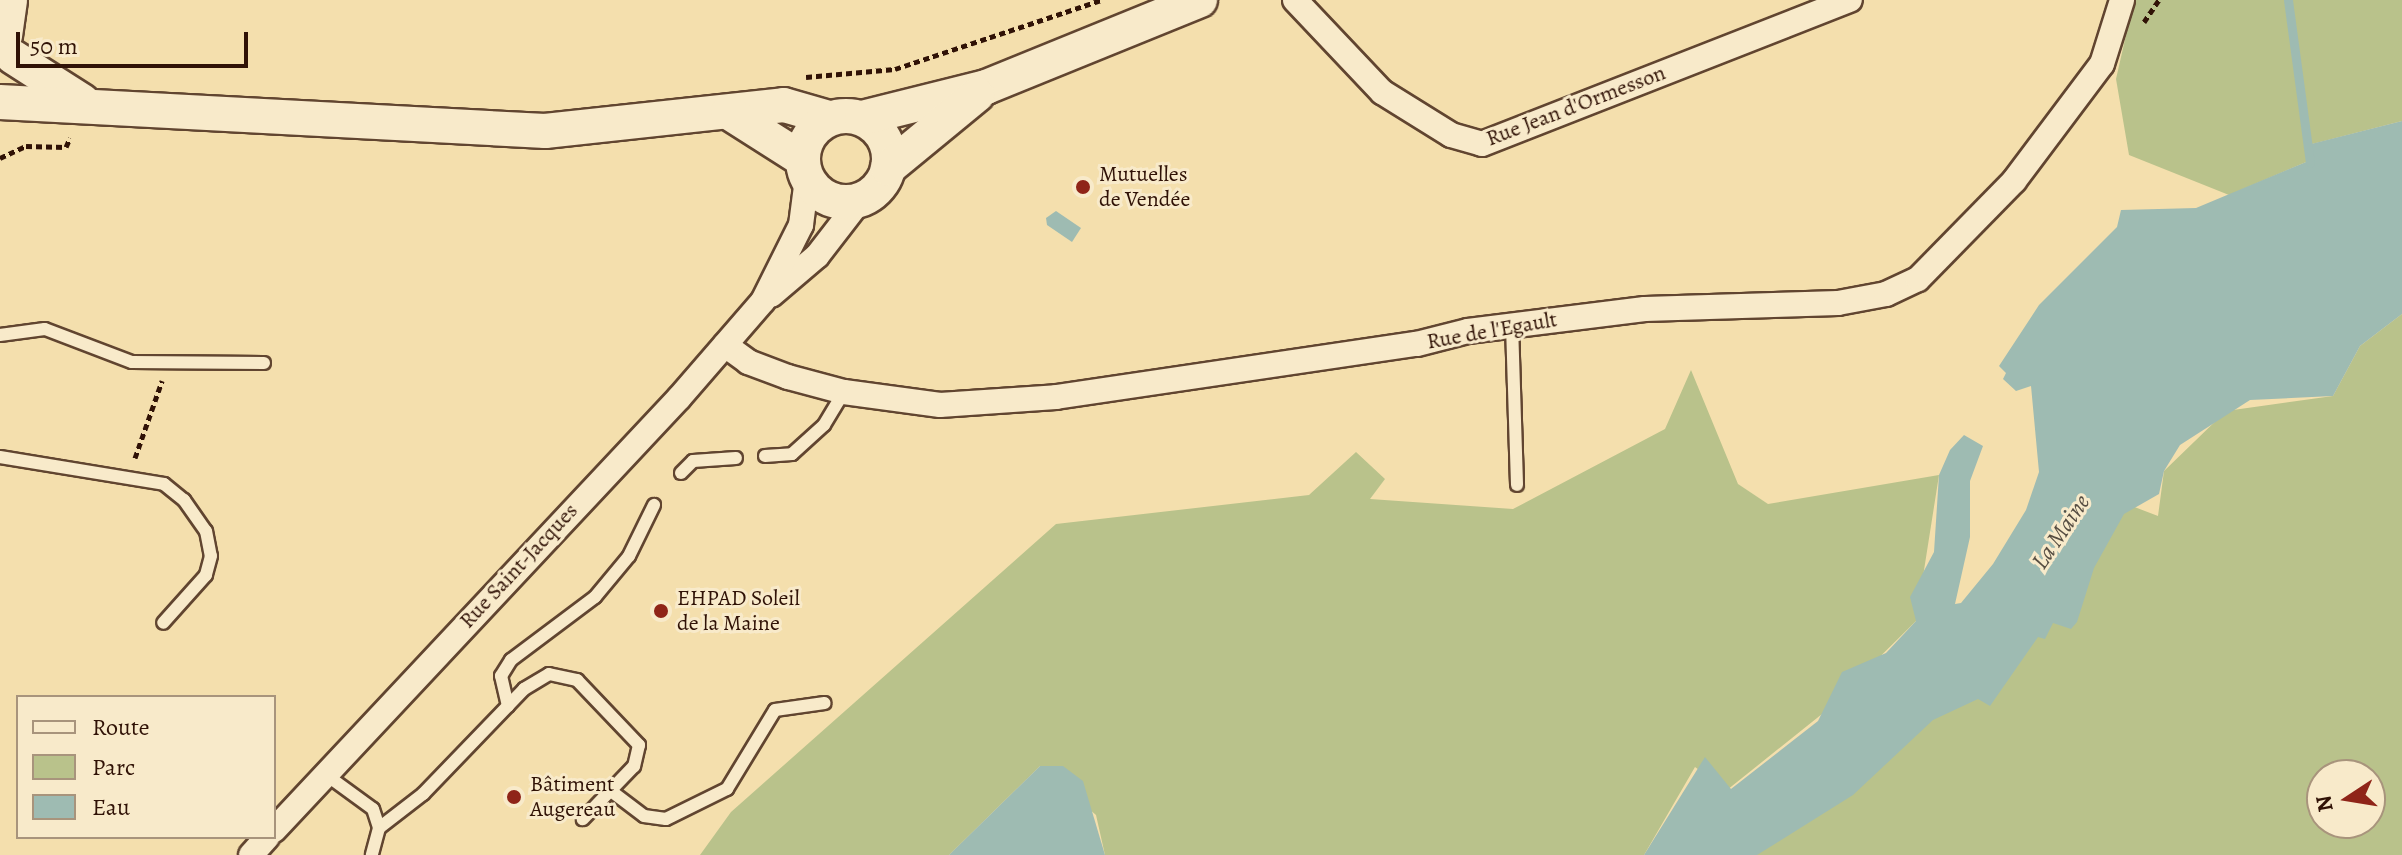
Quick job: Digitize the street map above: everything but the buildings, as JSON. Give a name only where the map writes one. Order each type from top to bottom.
[{"type":"main road","points":[[0,95],[8,84],[6,41],[10,0]]},
{"type":"main road","points":[[805,169],[810,135],[862,115],[986,87],[1164,6],[1200,0]]},
{"type":"main road","points":[[6,41],[89,105]]},
{"type":"main road","points":[[728,112],[805,169],[836,201],[861,199],[873,192],[888,168],[986,87]]},
{"type":"main road","points":[[0,102],[545,131],[784,105],[862,115],[884,138],[888,168]]},
{"type":"street","name":"Rue Jean d'Ormesson","points":[[1295,0],[1382,92],[1451,135],[1482,144],[1850,0]]},
{"type":"street","name":"Rue de l'Egault","points":[[725,345],[748,362],[844,392],[940,405],[1056,397],[1512,325],[1645,309],[1838,303],[1886,294],[1918,279],[2014,181],[2102,64],[2122,0]]},
{"type":"street","name":"Rue Saint-Jacques","points":[[763,301],[801,225],[805,169]]},
{"type":"street","name":"Rue Saint-Jacques","points":[[276,828],[763,301],[817,256],[861,199]]},
{"type":"street","points":[[251,855],[265,839]]},
{"type":"lane","points":[[1512,325],[1517,485]]},
{"type":"lane","points":[[0,335],[45,329],[118,360],[162,364],[264,363]]},
{"type":"lane","points":[[765,456],[792,454],[824,425],[844,392]]},
{"type":"lane","points":[[0,457],[164,484],[184,500],[206,531],[211,556],[206,575],[163,623]]},
{"type":"lane","points":[[681,473],[693,461],[736,458]]},
{"type":"lane","points":[[508,706],[501,676],[511,660],[595,597],[629,556],[654,505]]},
{"type":"lane","points":[[379,828],[423,794],[508,706],[549,674],[577,680],[639,745],[634,766],[583,819]]},
{"type":"lane","points":[[611,791],[644,816],[666,819],[727,789],[775,710],[825,703]]},
{"type":"lane","points":[[325,774],[373,809],[379,828],[372,855]]},
{"type":"path","points":[[797,77],[895,69],[1101,0]]},
{"type":"path","points":[[0,158],[26,146],[66,147]]},
{"type":"path","points":[[128,477],[156,408],[162,364]]},
{"type":"green space","points":[[2134,0],[2402,0],[2402,121],[2312,144],[2306,162],[2229,195],[2129,155],[2116,79]]},
{"type":"green space","points":[[2402,314],[2402,855],[1722,855],[2124,503],[2158,516],[2164,471],[2226,411],[2333,396],[2360,346]]},
{"type":"green space","points":[[1691,370],[1738,484],[1768,504],[1939,475],[1916,621],[1822,714],[1727,790],[1695,767],[1644,855],[1105,855],[1096,815],[1040,766],[949,855],[700,855],[731,812],[1056,524],[1309,495],[1356,452],[1385,479],[1370,499],[1513,509],[1665,429]]},
{"type":"water","name":"La Maine","points":[[2402,121],[2402,314],[2360,346],[2333,396],[2250,400],[2180,445],[2164,471],[2159,494],[2124,514],[2094,568],[2077,622],[2071,629],[2053,623],[2045,639],[2038,637],[1990,706],[1978,699],[1933,720],[1853,795],[1757,855],[1644,855],[1705,757],[1731,789],[1818,721],[1842,672],[1886,653],[1916,621],[1910,597],[1934,552],[1939,475],[1950,450],[1964,435],[1983,446],[1970,481],[1970,537],[1955,604],[1961,603],[1993,564],[2026,510],[2039,472],[2031,386],[2016,391],[2003,379],[2006,373],[1999,366],[2039,305],[2117,227],[2121,210],[2196,208],[2306,162],[2311,144]]},
{"type":"water","points":[[1056,211],[1081,228],[1072,242],[1047,225],[1046,218]]},
{"type":"water","points":[[1040,766],[1063,766],[1083,781],[1105,855],[949,855]]},
{"type":"waterway","points":[[2288,0],[2310,163]]},
{"type":"place","name":"Mutuelles de Vendée","points":[[1083,187]]},
{"type":"place","name":"EHPAD Soleil de la Maine","points":[[661,611]]},
{"type":"place","name":"Bâtiment Augereau","points":[[514,797]]}]
